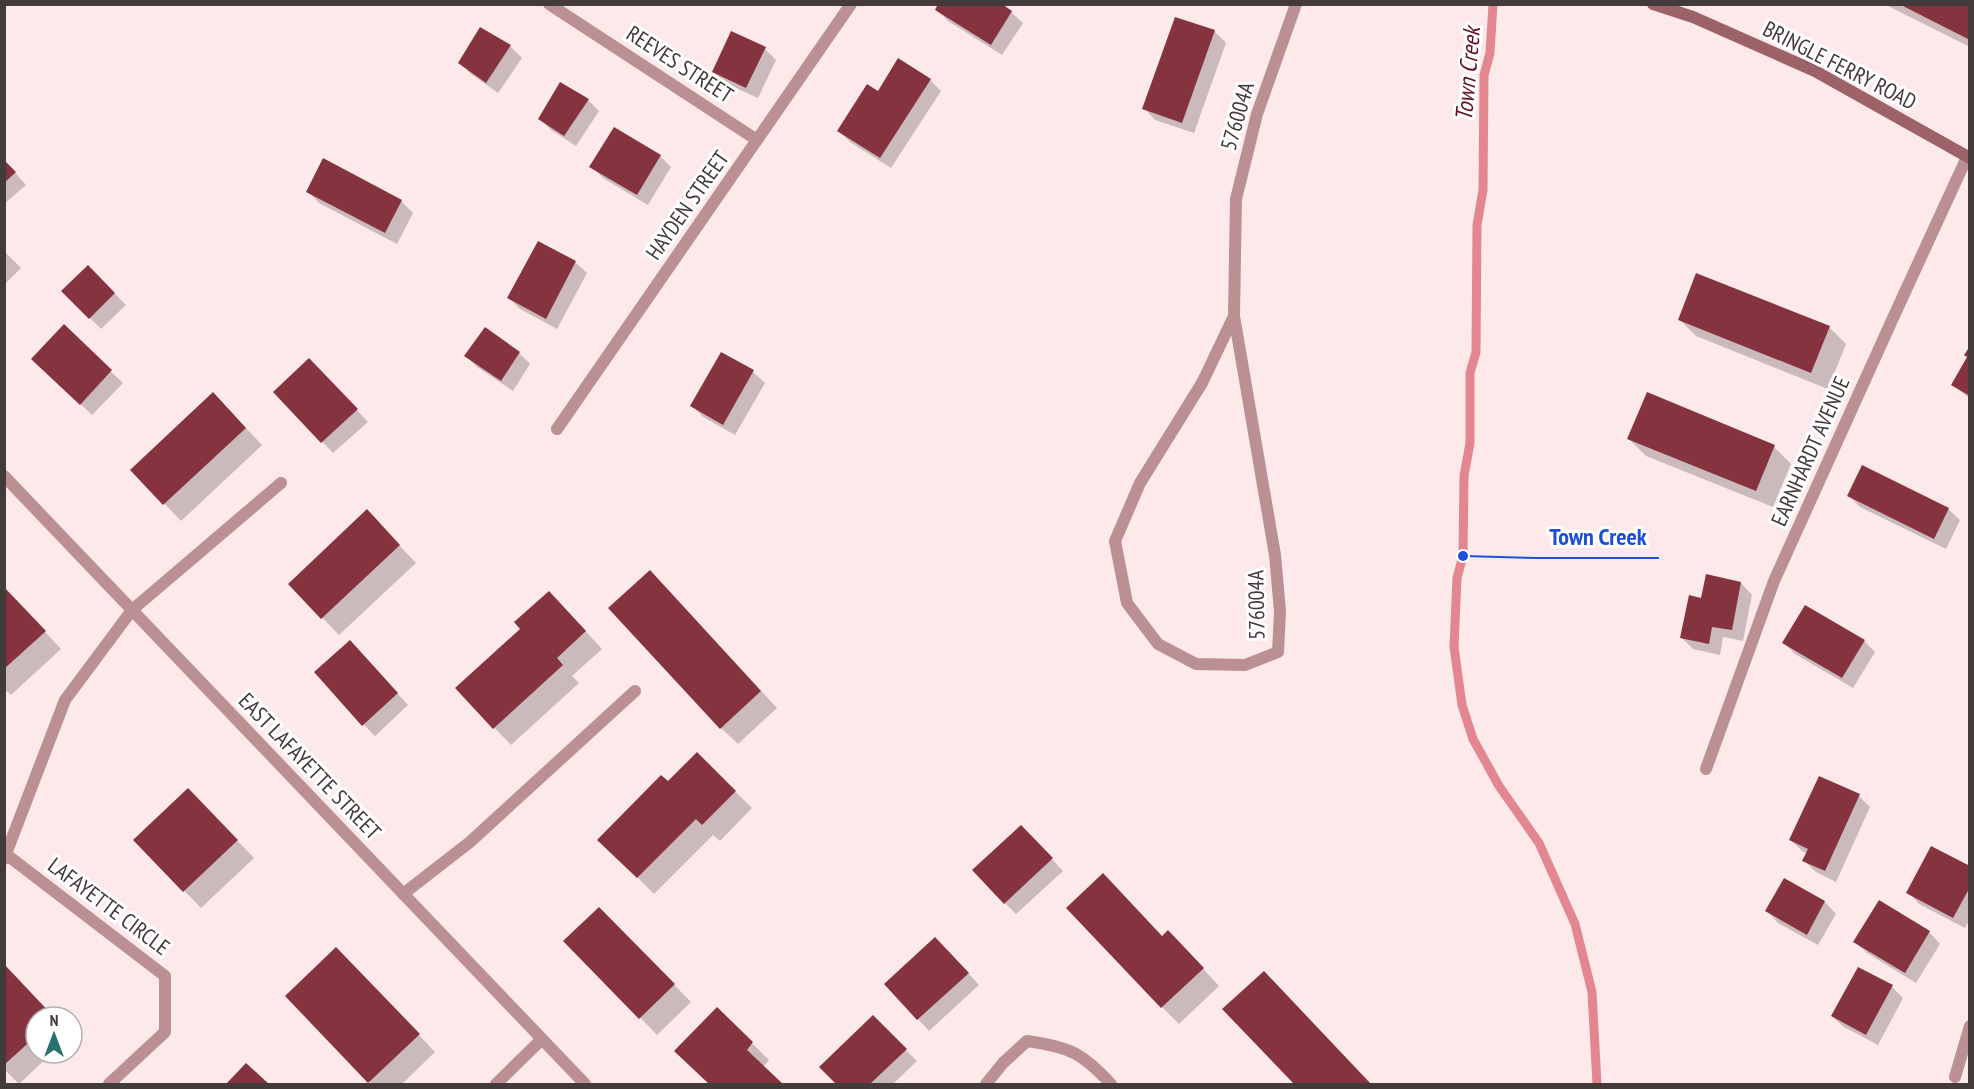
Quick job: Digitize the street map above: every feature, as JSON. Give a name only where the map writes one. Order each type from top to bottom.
[{"type":"street","name":"REEVES STREET","points":[[549,4],[757,140]]},
{"type":"street","name":"HAYDEN STREET","points":[[557,429],[851,4]]},
{"type":"street","name":"576004A","points":[[1234,316],[1202,383],[1140,483],[1115,541],[1127,603],[1158,644],[1196,664],[1245,665],[1278,652],[1280,611],[1275,555],[1234,316],[1236,200],[1257,114],[1296,4]]},
{"type":"street","name":"BRINGLE FERRY ROAD","points":[[1653,4],[1693,17],[1815,71],[1968,157]]},
{"type":"street","name":"EARNHARDT AVENUE","points":[[1706,769],[1774,581],[1968,157]]},
{"type":"street","name":"EAST LAFAYETTE STREET","points":[[4,477],[585,1084]]},
{"type":"street","name":"LAFAYETTE CIRCLE","points":[[109,1084],[165,1032],[165,976],[6,857],[65,700],[132,610],[281,483]]},
{"type":"street","points":[[403,894],[470,842],[635,691]]},
{"type":"street","points":[[1955,1077],[1970,1026]]},
{"type":"street","points":[[496,1084],[542,1039]]},
{"type":"street","points":[[986,1084],[1003,1063],[1027,1041],[1059,1045],[1090,1062],[1112,1084]]},
{"type":"building","points":[[938,4],[1002,4],[1012,11],[991,45],[935,10]]},
{"type":"building","points":[[1899,4],[1970,4],[1970,40]]},
{"type":"building","points":[[1175,17],[1215,30],[1182,123],[1142,109]]},
{"type":"building","points":[[480,27],[511,45],[486,83],[458,63]]},
{"type":"building","points":[[731,31],[766,47],[746,88],[712,72]]},
{"type":"building","points":[[898,58],[931,79],[880,158],[837,131],[867,84],[878,91]]},
{"type":"building","points":[[560,82],[589,99],[564,136],[538,119]]},
{"type":"building","points":[[614,127],[661,155],[637,195],[589,167]]},
{"type":"building","points":[[323,158],[402,200],[385,233],[306,192]]},
{"type":"building","points":[[4,160],[16,172],[4,183]]},
{"type":"building","points":[[538,241],[576,261],[546,319],[507,298]]},
{"type":"building","points":[[88,265],[115,293],[89,319],[61,291]]},
{"type":"building","points":[[1696,273],[1830,326],[1811,373],[1678,320]]},
{"type":"building","points":[[64,324],[112,370],[80,405],[31,359]]},
{"type":"building","points":[[485,327],[520,352],[501,381],[464,356]]},
{"type":"building","points":[[1970,346],[1970,396],[1951,385],[1967,357],[1964,355]]},
{"type":"building","points":[[721,352],[754,370],[723,425],[690,406]]},
{"type":"building","points":[[309,358],[358,409],[321,443],[273,392]]},
{"type":"building","points":[[213,392],[246,428],[163,505],[130,470]]},
{"type":"building","points":[[1647,392],[1775,445],[1756,491],[1627,439]]},
{"type":"building","points":[[1862,465],[1949,508],[1934,539],[1847,496]]},
{"type":"building","points":[[367,509],[400,545],[321,619],[288,584]]},
{"type":"building","points":[[650,570],[761,691],[720,729],[608,608]]},
{"type":"building","points":[[1706,574],[1741,582],[1732,630],[1712,627],[1709,644],[1680,638],[1689,595],[1701,598]]},
{"type":"building","points":[[4,587],[46,631],[4,669]]},
{"type":"building","points":[[549,591],[586,631],[557,658],[563,665],[493,729],[455,688],[520,629],[514,622]]},
{"type":"building","points":[[1805,605],[1865,640],[1842,678],[1782,643]]},
{"type":"building","points":[[350,640],[398,693],[362,726],[314,672]]},
{"type":"building","points":[[697,752],[736,791],[702,825],[696,819],[637,878],[597,840],[661,775],[668,781]]},
{"type":"building","points":[[1819,776],[1860,794],[1825,871],[1802,861],[1808,849],[1789,840]]},
{"type":"building","points":[[188,788],[238,840],[183,892],[133,840]]},
{"type":"building","points":[[1021,825],[1053,858],[1004,904],[972,870]]},
{"type":"building","points":[[1931,846],[1970,866],[1970,887],[1953,918],[1906,893]]},
{"type":"building","points":[[1103,873],[1162,936],[1168,930],[1204,968],[1161,1008],[1066,908]]},
{"type":"building","points":[[1784,878],[1825,901],[1807,935],[1765,911]]},
{"type":"building","points":[[1879,900],[1930,931],[1905,973],[1853,942]]},
{"type":"building","points":[[599,907],[675,984],[639,1019],[563,941]]},
{"type":"building","points":[[935,937],[969,973],[917,1020],[884,984]]},
{"type":"building","points":[[336,947],[420,1034],[368,1083],[285,996]]},
{"type":"building","points":[[4,964],[43,1005],[24,1005],[24,1047],[4,1065]]},
{"type":"building","points":[[1858,967],[1893,985],[1866,1035],[1831,1016]]},
{"type":"building","points":[[1264,971],[1371,1084],[1294,1084],[1222,1009]]},
{"type":"building","points":[[717,1007],[753,1042],[747,1050],[783,1084],[709,1084],[674,1051]]},
{"type":"building","points":[[873,1015],[907,1049],[870,1084],[836,1084],[819,1067]]},
{"type":"building","points":[[246,1063],[269,1084],[226,1084]]},
{"type":"waterway","name":"Town Creek","points":[[1493,4],[1490,53],[1484,75],[1483,190],[1477,225],[1476,352],[1470,373],[1470,443],[1464,476],[1463,556],[1457,578],[1454,647],[1462,705],[1473,739],[1499,786],[1539,843],[1575,924],[1592,992],[1597,1084]]},
{"type":"place","name":"Town Creek","points":[[1463,556]]}]
